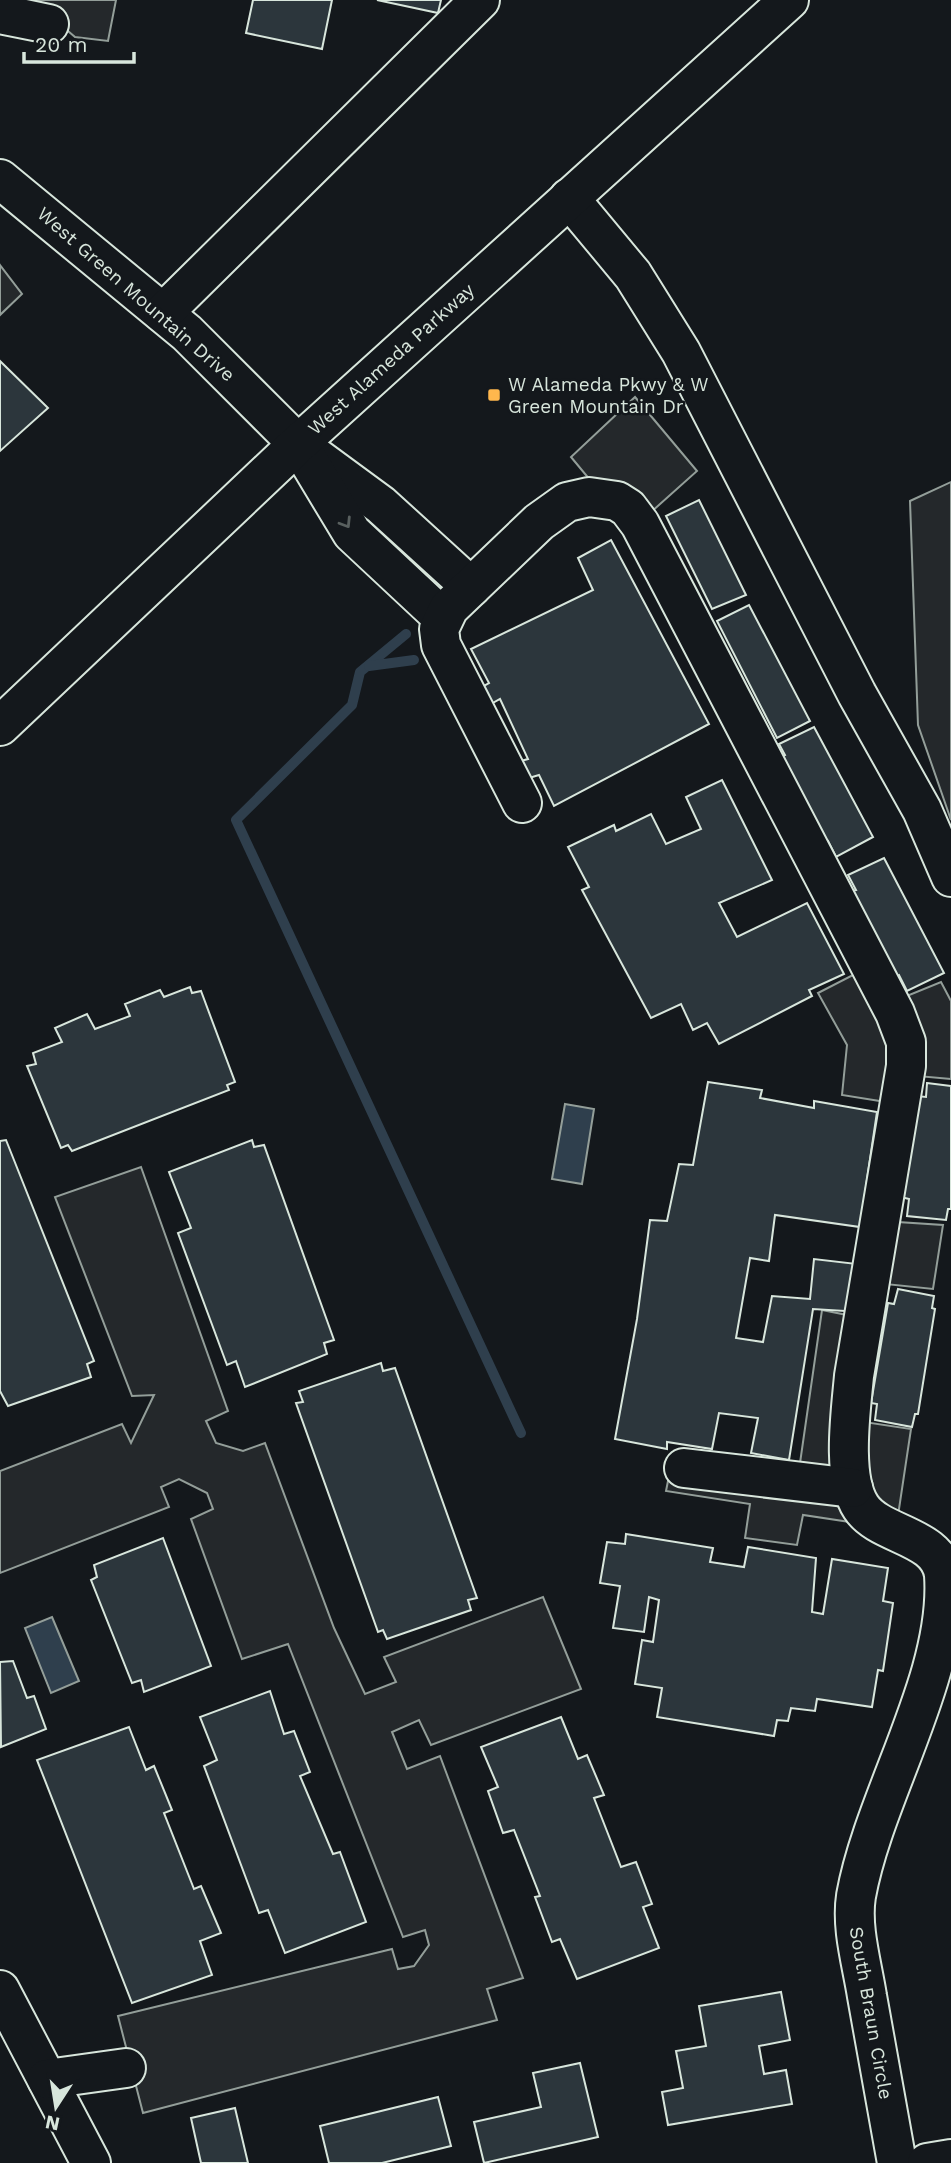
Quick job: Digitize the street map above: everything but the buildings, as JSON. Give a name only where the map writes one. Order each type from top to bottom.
[{"type":"street","points":[[163,313],[480,0]]},
{"type":"street","name":"West Alameda Parkway","points":[[0,726],[298,444],[789,0]]},
{"type":"street","points":[[0,14],[49,24]]},
{"type":"street","name":"West Green Mountain Drive","points":[[0,179],[163,313],[239,383],[298,444]]},
{"type":"street","points":[[569,198],[632,275],[681,352],[857,694],[922,810],[951,877]]},
{"type":"street","points":[[298,444],[381,505],[471,587]]},
{"type":"street","points":[[298,444],[352,533],[443,618]]},
{"type":"street","points":[[522,803],[447,660],[439,629],[443,618],[471,587],[547,515],[567,502],[589,497],[604,498],[628,508],[647,536],[904,1032],[906,1066],[853,1376],[850,1428],[853,1488],[684,1468]]},
{"type":"street","name":"South Braun Circle","points":[[853,1488],[868,1516],[931,1552],[944,1573],[943,1622],[931,1679],[864,1867],[855,1916],[897,2163]]},
{"type":"street","points":[[0,1990],[91,2163]]},
{"type":"street","points":[[47,2079],[126,2068]]},
{"type":"street","points":[[927,2163],[951,2159]]},
{"type":"shaded area","points":[[32,0],[116,0],[108,41],[75,37]]},
{"type":"shaded area","points":[[0,265],[22,294],[0,315]]},
{"type":"shaded area","points":[[635,397],[697,471],[650,513],[629,527],[571,457]]},
{"type":"shaded area","points":[[951,482],[951,820],[918,725],[910,501]]},
{"type":"shaded area","points":[[882,960],[902,998],[941,982],[951,1001],[951,1079],[918,1076],[911,1106],[842,1095],[847,1045],[818,993]]},
{"type":"shaded area","points":[[141,1167],[228,1411],[206,1421],[216,1443],[243,1451],[265,1443],[334,1628],[365,1694],[396,1682],[384,1657],[543,1597],[581,1689],[431,1745],[419,1720],[392,1732],[407,1769],[440,1756],[523,1978],[487,1989],[497,2020],[143,2113],[118,2016],[392,1949],[398,1969],[414,1966],[429,1945],[425,1930],[403,1937],[288,1644],[242,1659],[191,1519],[213,1509],[207,1493],[179,1479],[161,1487],[169,1507],[0,1573],[0,1471],[122,1424],[131,1443],[154,1395],[132,1396],[55,1197]]},
{"type":"shaded area","points":[[867,1220],[943,1225],[933,1289],[886,1284],[864,1422],[911,1429],[896,1529],[803,1515],[797,1545],[745,1538],[750,1504],[666,1491],[674,1451],[799,1470],[822,1310],[857,1317]]},
{"type":"water","points":[[565,1104],[594,1109],[582,1184],[552,1179]]},
{"type":"water","points":[[52,1617],[79,1681],[51,1693],[25,1628]]},
{"type":"waterway","points":[[406,634],[360,672],[352,705],[236,820],[521,1433]]},
{"type":"waterway","points":[[369,666],[414,660]]},
{"type":"place","name":"W Alameda Pkwy & W Green Mountain Dr","points":[[494,395]]}]
